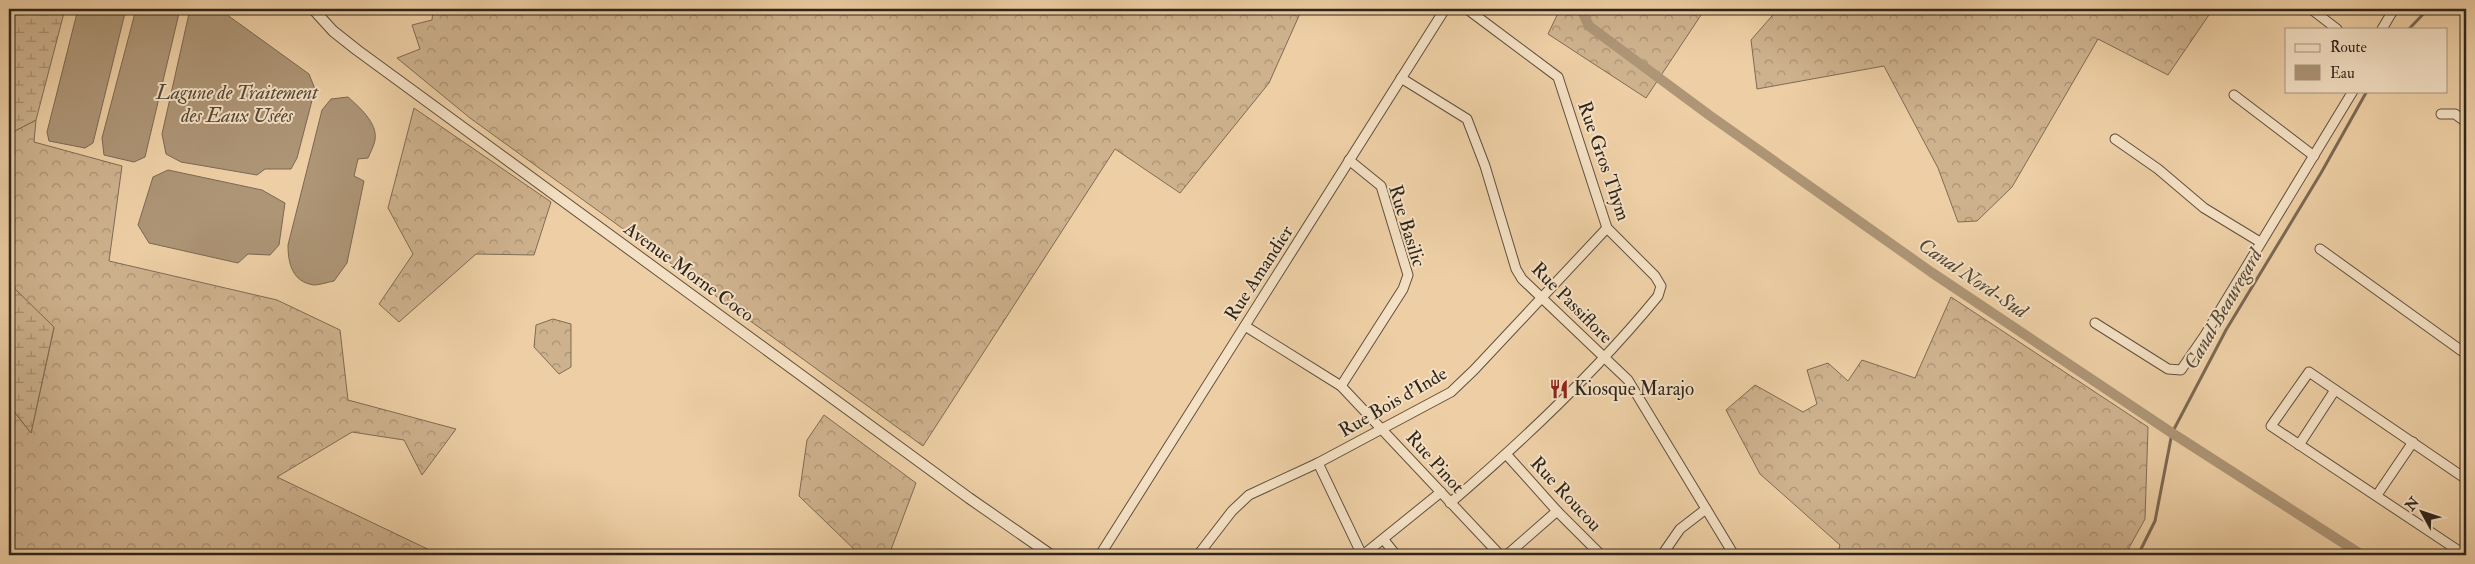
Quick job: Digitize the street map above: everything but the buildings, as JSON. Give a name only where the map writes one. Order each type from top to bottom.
[{"type":"street","name":"Avenue Morne Coco","points":[[313,9],[333,31],[356,50],[961,492],[1051,555]]},
{"type":"street","name":"Rue Amandier","points":[[1100,555],[1445,9]]},
{"type":"street","name":"Rue Gros Thym","points":[[1450,503],[1506,454],[1605,359],[1658,296],[1661,286],[1655,276],[1607,228],[1558,77],[1467,9]]},
{"type":"street","points":[[2311,9],[2336,28]]},
{"type":"street","points":[[2383,28],[2394,9]]},
{"type":"street","name":"Rue Passiflore","points":[[1401,78],[1467,119],[1485,166],[1516,269],[1542,298],[1628,380],[1734,555]]},
{"type":"street","points":[[2096,323],[2168,369],[2181,370],[2205,335],[2352,92]]},
{"type":"street","points":[[2234,95],[2314,156]]},
{"type":"street","points":[[2441,114],[2455,114],[2466,122]]},
{"type":"street","points":[[2115,139],[2158,169],[2204,208],[2260,242]]},
{"type":"street","name":"Rue Basilic","points":[[1341,386],[1403,289],[1408,275],[1381,186],[1349,160]]},
{"type":"street","name":"Rue Bois d'Inde","points":[[1198,555],[1232,511],[1249,495],[1318,463],[1451,392],[1474,370],[1607,228]]},
{"type":"street","points":[[2320,250],[2466,354]]},
{"type":"street","name":"Rue Pinot","points":[[1245,326],[1341,386],[1383,428],[1450,503],[1500,555]]},
{"type":"street","points":[[2465,555],[2270,426],[2309,372],[2466,479]]},
{"type":"street","points":[[2299,445],[2335,390]]},
{"type":"street","points":[[2377,496],[2413,442]]},
{"type":"street","name":"Rue Roucou","points":[[1506,454],[1557,511],[1601,555]]},
{"type":"street","points":[[1318,463],[1362,555],[1384,540],[1441,492]]},
{"type":"street","points":[[1662,555],[1680,529],[1706,509]]},
{"type":"street","points":[[1507,555],[1557,511]]},
{"type":"street","points":[[1384,540],[1396,555]]},
{"type":"green space","points":[[9,9],[65,9],[36,120],[9,134]]},
{"type":"green space","points":[[433,9],[1302,9],[1269,83],[1180,193],[1115,149],[923,446],[470,118],[397,58],[420,49],[412,25],[432,20]]},
{"type":"green space","points":[[1560,9],[1705,9],[1646,98],[1548,34]]},
{"type":"green space","points":[[1778,9],[2213,9],[2168,75],[2098,39],[2012,187],[1977,221],[1958,222],[1938,168],[1884,66],[1757,89],[1751,40]]},
{"type":"green space","points":[[414,108],[551,202],[534,255],[476,254],[399,322],[379,304],[413,254],[388,208]]},
{"type":"green space","points":[[36,120],[34,142],[122,166],[109,261],[277,300],[340,330],[348,400],[456,429],[422,475],[404,440],[352,432],[277,477],[440,555],[9,555],[9,405],[31,433],[54,328],[9,283],[9,134]]},
{"type":"green space","points":[[9,283],[54,327],[31,433],[9,405]]},
{"type":"green space","points":[[1951,297],[2148,427],[2145,519],[2125,555],[1837,555],[1840,545],[1760,474],[1726,410],[1755,385],[1803,412],[1817,404],[1807,370],[1828,363],[1848,381],[1862,360],[1915,378]]},
{"type":"green space","points":[[553,319],[571,324],[571,367],[559,374],[534,347],[536,325]]},
{"type":"green space","points":[[824,415],[916,483],[889,555],[860,555],[799,496],[807,440]]},
{"type":"water","points":[[78,9],[126,9],[93,143],[85,148],[49,141],[47,132]]},
{"type":"water","points":[[136,9],[180,9],[145,157],[134,162],[104,155],[102,138]]},
{"type":"water","name":"Lagune de Traitement des Eaux Usées","points":[[190,9],[219,9],[309,74],[315,89],[297,158],[291,169],[265,169],[257,175],[181,162],[166,154],[162,134]]},
{"type":"water","points":[[348,97],[371,122],[374,128],[375,140],[368,158],[358,159],[354,176],[364,181],[347,263],[334,281],[314,285],[296,276],[290,265],[288,245],[322,110],[331,99]]},
{"type":"water","points":[[168,170],[262,190],[285,203],[279,245],[270,255],[248,254],[238,263],[149,243],[138,225],[153,177]]},
{"type":"waterway","name":"Canal Nord-Sud","points":[[1581,9],[1589,26],[1709,115],[1931,272],[2172,433],[2362,555]]},
{"type":"waterway","name":"Canal Beauregard","points":[[2410,28],[2428,9]]},
{"type":"waterway","name":"Canal Beauregard","points":[[2138,555],[2155,521],[2172,433],[2226,330],[2321,173],[2366,92]]},
{"type":"place","name":"Kiosque Marajo","points":[[1559,389]]}]
